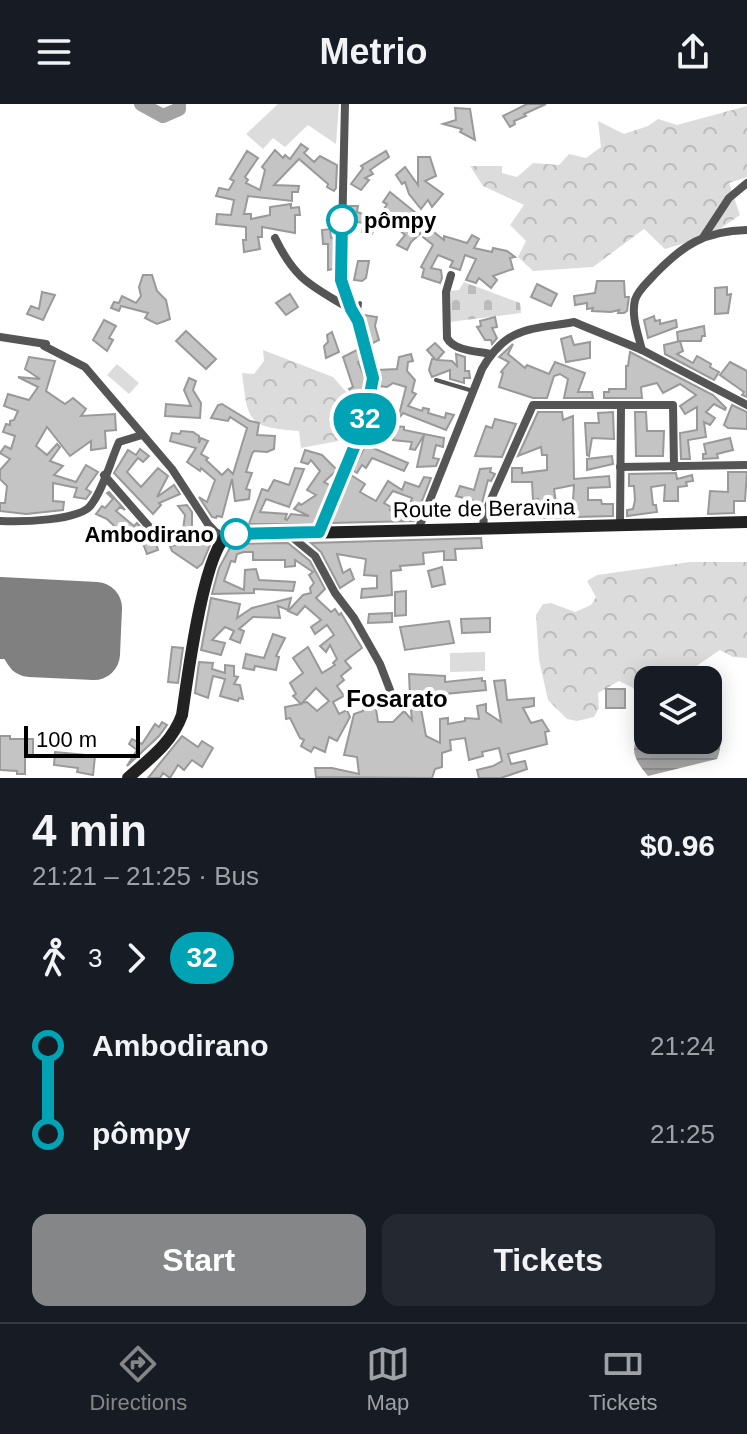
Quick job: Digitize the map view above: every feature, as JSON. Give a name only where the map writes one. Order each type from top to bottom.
[{"type":"street","points":[[319,532],[365,421],[373,378],[358,321],[341,280],[345,104]]},
{"type":"street","points":[[703,237],[729,198],[747,183]]},
{"type":"street","points":[[642,350],[634,316],[636,297],[681,249],[703,237],[747,230]]},
{"type":"street","points":[[275,238],[288,265],[303,280],[351,309]]},
{"type":"street","points":[[451,275],[446,292],[447,338],[450,344],[491,354]]},
{"type":"street","points":[[418,530],[473,391],[491,354],[507,338],[525,330],[574,322],[642,350],[747,405]]},
{"type":"street","points":[[0,337],[46,344],[44,346],[85,367],[172,469],[208,524],[220,536]]},
{"type":"street","points":[[483,528],[484,516],[533,405],[673,405],[674,467]]},
{"type":"street","points":[[620,525],[621,407]]},
{"type":"street","points":[[0,521],[18,522],[75,515],[90,507],[121,440],[142,435]]},
{"type":"street","points":[[620,467],[747,465]]},
{"type":"street","points":[[104,475],[158,537],[165,540],[220,536]]},
{"type":"street","name":"Route de Beravina","points":[[220,536],[747,522]]},
{"type":"street","points":[[287,533],[315,556],[380,664],[395,703]]},
{"type":"street","points":[[128,778],[168,742],[179,722],[208,576],[220,536]]},
{"type":"lane","points":[[358,321],[360,303]]},
{"type":"lane","points":[[436,380],[473,391]]},
{"type":"green space","points":[[278,104],[339,104],[336,144],[308,125],[285,147],[273,138],[263,149],[246,134]]},
{"type":"green space","points":[[747,106],[747,177],[729,183],[740,215],[711,235],[665,249],[644,229],[593,267],[533,271],[518,257],[526,241],[510,225],[524,205],[483,186],[470,166],[502,166],[502,173],[517,177],[533,163],[559,165],[569,154],[586,158],[601,147],[598,121],[624,134],[658,119],[677,125]]},
{"type":"green space","points":[[464,282],[520,303],[521,313],[449,322],[450,291],[459,290]]},
{"type":"green space","points":[[263,350],[333,377],[348,394],[368,404],[359,437],[301,448],[299,431],[269,427],[253,419],[246,402],[242,373],[254,374],[264,361]]},
{"type":"green space","points":[[117,364],[139,383],[129,394],[107,375]]},
{"type":"green space","points":[[690,562],[747,562],[747,658],[733,657],[720,650],[697,666],[634,666],[634,690],[619,681],[598,693],[599,708],[594,717],[577,721],[567,719],[548,700],[539,660],[536,615],[543,604],[551,603],[575,612],[591,605],[596,597],[587,581],[597,575]]},
{"type":"green space","points":[[485,652],[485,671],[450,672],[450,653]]},
{"type":"shaded area","points":[[634,754],[718,754],[717,759],[648,776]]},
{"type":"building","points":[[527,104],[546,104],[524,114],[526,116],[514,121],[515,124],[510,127],[503,116]]},
{"type":"building","points":[[455,108],[470,109],[475,140],[460,132],[462,129],[443,124],[456,120]]},
{"type":"building","points":[[301,144],[308,149],[304,153],[314,162],[320,156],[337,165],[336,188],[334,191],[327,187],[328,184],[299,159],[274,185],[299,186],[298,192],[292,192],[292,201],[248,196],[244,214],[251,214],[251,219],[270,215],[270,207],[291,204],[291,208],[299,207],[300,215],[295,215],[295,233],[262,227],[262,237],[258,237],[260,249],[244,252],[246,227],[216,224],[217,214],[231,215],[234,200],[216,196],[219,188],[229,190],[234,181],[230,179],[247,151],[258,158],[245,177],[248,180],[246,183],[260,190],[265,170],[262,167],[275,150],[283,158],[285,155],[290,159]]},
{"type":"building","points":[[386,151],[389,157],[370,170],[373,174],[365,178],[369,180],[361,190],[351,184],[363,168],[361,166]]},
{"type":"building","points":[[418,157],[430,157],[436,176],[425,181],[443,194],[432,207],[428,200],[421,209],[409,194],[405,182],[402,184],[396,175],[405,167],[418,185]]},
{"type":"building","points":[[390,192],[422,218],[414,224],[423,231],[407,250],[397,245],[405,235],[397,225],[380,216],[387,204],[383,202]]},
{"type":"building","points":[[350,206],[358,206],[357,212],[377,219],[372,234],[362,232],[364,223],[349,221]]},
{"type":"building","points":[[330,229],[331,238],[335,237],[334,269],[328,270],[328,244],[323,244],[322,230]]},
{"type":"building","points":[[430,229],[444,240],[444,236],[467,243],[472,235],[479,239],[474,248],[507,251],[515,257],[510,258],[513,269],[493,276],[497,280],[491,288],[479,278],[476,283],[466,280],[476,259],[465,255],[460,270],[450,267],[453,261],[438,255],[431,268],[441,270],[440,283],[422,277],[424,269],[421,267],[433,245],[423,237]]},
{"type":"building","points":[[358,261],[369,261],[366,278],[362,281],[354,280]]},
{"type":"building","points":[[143,275],[152,275],[157,291],[166,300],[170,319],[157,324],[145,318],[148,313],[121,306],[119,311],[111,308],[114,302],[119,303],[122,296],[136,303],[141,296],[139,287]]},
{"type":"building","points":[[597,281],[624,281],[625,297],[629,297],[627,311],[592,311],[593,308],[587,309],[587,303],[575,305],[574,296],[595,293]]},
{"type":"building","points":[[537,284],[557,294],[551,306],[531,297]]},
{"type":"building","points":[[727,287],[727,295],[731,294],[728,313],[715,314],[715,288]]},
{"type":"building","points":[[42,292],[55,295],[43,320],[27,314],[31,306],[39,309]]},
{"type":"building","points":[[290,294],[298,307],[286,315],[276,303]]},
{"type":"building","points":[[364,315],[377,317],[375,326],[379,340],[371,344]]},
{"type":"building","points":[[654,316],[660,324],[676,320],[677,327],[648,338],[644,320]]},
{"type":"building","points":[[495,317],[497,327],[492,328],[497,338],[492,344],[491,340],[485,340],[477,327],[481,326],[480,321]]},
{"type":"building","points":[[104,320],[116,326],[109,338],[113,340],[107,351],[93,340]]},
{"type":"building","points":[[704,326],[705,336],[701,341],[678,341],[677,332]]},
{"type":"building","points":[[186,331],[216,359],[206,369],[176,341]]},
{"type":"building","points":[[332,332],[339,352],[326,358],[324,346],[328,342],[327,335]]},
{"type":"building","points":[[571,336],[574,345],[590,342],[590,358],[566,362],[561,339]]},
{"type":"building","points":[[680,341],[683,351],[677,354],[693,363],[697,356],[711,364],[710,367],[719,372],[714,380],[665,354],[664,345]]},
{"type":"building","points":[[435,343],[444,352],[437,360],[452,361],[457,366],[456,354],[465,357],[465,371],[469,371],[470,378],[464,378],[464,383],[450,379],[450,370],[432,377],[429,370],[432,359],[435,359],[427,350]]},
{"type":"building","points":[[513,344],[508,354],[525,368],[527,365],[549,374],[555,362],[585,373],[578,392],[592,392],[593,398],[564,398],[568,379],[560,374],[554,376],[547,398],[533,398],[499,387],[501,372],[509,362],[499,357]]},
{"type":"building","points":[[357,350],[361,360],[358,362],[366,380],[364,390],[353,395],[343,357]]},
{"type":"building","points":[[630,352],[713,395],[726,408],[714,404],[706,412],[715,418],[710,425],[704,422],[706,437],[688,440],[690,459],[681,459],[680,433],[697,430],[697,407],[685,414],[680,406],[696,395],[680,384],[663,393],[657,383],[641,387],[642,398],[604,398],[604,392],[609,392],[609,389],[626,389],[626,366]]},
{"type":"building","points":[[411,354],[413,361],[408,362],[407,371],[415,380],[412,392],[416,394],[408,406],[422,411],[423,408],[429,409],[428,413],[445,418],[446,413],[454,415],[446,430],[403,413],[398,419],[406,387],[393,383],[387,387],[379,386],[378,370],[397,369],[399,357]]},
{"type":"building","points":[[29,357],[55,361],[46,391],[65,404],[73,398],[86,409],[81,416],[115,414],[116,430],[105,431],[106,448],[91,450],[91,441],[70,456],[47,427],[36,446],[47,455],[57,444],[60,447],[50,461],[63,466],[54,475],[76,482],[86,465],[98,472],[86,489],[91,492],[86,499],[74,497],[77,488],[53,483],[53,501],[64,502],[63,510],[26,514],[0,511],[0,503],[5,503],[7,486],[0,479],[0,470],[10,459],[0,453],[5,446],[11,449],[15,436],[3,432],[18,411],[4,406],[8,394],[29,400],[38,387],[18,377],[40,379],[25,369]]},
{"type":"building","points":[[730,362],[747,371],[747,397],[720,375]]},
{"type":"building","points":[[189,378],[196,381],[193,390],[201,403],[200,418],[165,416],[166,404],[191,406],[184,390]]},
{"type":"building","points":[[222,404],[259,423],[257,435],[275,436],[274,449],[254,451],[252,454],[246,472],[252,473],[246,489],[250,490],[249,499],[235,501],[232,479],[222,517],[216,518],[212,517],[199,497],[207,502],[215,480],[201,468],[200,471],[187,462],[196,448],[170,441],[172,433],[193,432],[199,436],[199,443],[201,438],[208,441],[201,454],[208,458],[206,460],[222,475],[228,469],[233,474],[247,428],[230,417],[228,421],[211,418],[218,405]]},
{"type":"building","points":[[732,405],[747,412],[747,429],[724,425]]},
{"type":"building","points":[[538,412],[562,412],[563,420],[573,416],[574,479],[609,476],[610,487],[588,488],[588,500],[613,504],[613,516],[539,518],[538,499],[533,500],[532,482],[512,482],[512,468],[522,468],[522,473],[547,470],[547,455],[542,455],[541,447],[518,456]],"holes":[[[574,485],[573,501],[556,503],[554,489]]]},
{"type":"building","points":[[613,412],[614,439],[592,438],[587,455],[585,423],[599,423],[598,413]]},
{"type":"building","points":[[635,412],[646,412],[647,431],[664,431],[663,456],[636,456]]},
{"type":"building","points":[[495,419],[516,424],[502,457],[475,456],[486,426],[492,428]]},
{"type":"building","points":[[396,426],[444,438],[443,447],[436,445],[433,458],[439,459],[436,466],[417,467],[424,435],[415,450],[410,449],[412,442],[393,440]]},
{"type":"building","points":[[730,438],[733,450],[717,454],[718,458],[703,459],[703,454],[706,454],[704,444]]},
{"type":"building","points":[[366,445],[408,463],[404,471],[372,458],[366,468],[362,465],[357,473],[352,470]]},
{"type":"building","points":[[140,449],[149,456],[143,462],[138,458],[127,472],[141,487],[158,468],[168,476],[157,497],[174,485],[180,494],[159,503],[161,505],[153,514],[114,473],[128,450],[136,455]]},
{"type":"building","points":[[305,450],[322,455],[337,470],[324,482],[331,486],[315,524],[249,524],[262,489],[268,491],[274,480],[289,485],[295,468],[304,469],[289,507],[266,499],[260,512],[287,514],[287,520],[291,514],[309,516],[294,509],[316,495],[307,490],[320,471],[311,460],[308,464],[301,462]]},
{"type":"building","points":[[612,456],[613,464],[587,470],[587,459]]},
{"type":"building","points":[[491,468],[490,472],[495,474],[491,481],[488,480],[482,503],[456,496],[460,486],[474,490],[480,469]]},
{"type":"building","points":[[728,472],[747,472],[745,501],[734,501],[734,513],[708,514],[710,491],[728,492]]},
{"type":"building","points":[[676,473],[677,479],[692,475],[693,481],[686,482],[687,486],[678,487],[678,501],[664,501],[665,485],[651,487],[657,512],[627,516],[627,510],[633,509],[635,500],[634,486],[629,486],[629,474]]},
{"type":"building","points":[[351,475],[365,484],[360,492],[376,501],[388,481],[402,490],[405,482],[419,487],[424,477],[431,478],[414,521],[330,523]],"holes":[[[393,491],[412,498],[407,513],[390,510],[391,507],[384,503]]]},
{"type":"building","points":[[109,492],[125,510],[120,507],[116,511],[134,526],[137,523],[158,550],[147,554],[140,536],[132,543],[107,519],[96,514],[113,499]]},
{"type":"building","points":[[187,505],[192,512],[192,527],[197,529],[183,530],[185,515],[178,506]]},
{"type":"building","points":[[481,538],[482,548],[455,549],[456,560],[444,560],[444,551],[423,553],[424,564],[400,566],[401,570],[391,571],[392,595],[361,598],[362,589],[377,588],[377,576],[364,575],[366,559],[337,554],[343,573],[350,569],[354,579],[340,588],[321,552],[311,543]]},
{"type":"building","points":[[211,543],[202,564],[197,568],[172,551],[170,546]]},
{"type":"building","points":[[288,543],[310,561],[325,589],[316,598],[331,612],[335,609],[339,615],[341,613],[362,648],[345,661],[351,668],[341,676],[344,680],[337,686],[344,696],[333,702],[339,714],[347,710],[350,717],[337,741],[329,737],[325,752],[314,747],[311,752],[301,746],[304,740],[290,718],[286,719],[285,707],[301,704],[293,696],[296,694],[290,683],[303,673],[293,658],[308,647],[322,673],[335,665],[333,663],[337,659],[330,645],[326,652],[320,646],[334,635],[327,625],[315,634],[311,627],[321,620],[305,606],[297,615],[288,611],[303,595],[311,593],[314,583],[309,575],[313,572],[295,560],[295,566],[285,567],[285,560],[253,560],[253,552],[244,552],[237,554],[235,562],[231,561],[224,581],[244,590],[245,570],[256,569],[259,580],[295,582],[293,591],[254,589],[254,593],[212,594],[219,568],[232,544]],"holes":[[[316,688],[329,701],[317,711],[307,702],[302,703]]]},
{"type":"building","points":[[442,567],[445,584],[432,587],[428,571]]},
{"type":"building","points":[[406,591],[406,615],[395,616],[395,592]]},
{"type":"building","points":[[211,598],[240,604],[237,618],[252,608],[291,598],[288,610],[278,606],[280,618],[253,617],[239,629],[244,631],[240,643],[230,639],[234,631],[225,627],[212,640],[225,643],[221,655],[201,650]]},
{"type":"building","points":[[392,613],[392,622],[368,623],[369,614]]},
{"type":"building","points":[[490,618],[490,632],[462,633],[461,619]]},
{"type":"building","points":[[449,621],[454,643],[405,650],[400,627]]},
{"type":"building","points":[[273,634],[285,638],[276,656],[279,657],[276,670],[255,666],[254,670],[243,668],[246,654],[264,658]]},
{"type":"building","points":[[172,647],[183,648],[178,683],[168,682]]},
{"type":"building","points":[[199,662],[213,663],[212,669],[225,673],[225,665],[234,666],[234,676],[238,677],[234,684],[240,685],[243,699],[239,698],[238,701],[220,696],[225,679],[213,676],[208,698],[195,693]]},
{"type":"building","points":[[409,674],[445,676],[445,682],[482,678],[486,690],[445,694],[445,698],[410,698]]},
{"type":"building","points":[[505,680],[507,700],[534,698],[534,706],[523,708],[531,723],[542,720],[549,731],[545,732],[547,744],[508,754],[511,764],[525,761],[527,769],[501,778],[479,778],[477,770],[502,761],[499,748],[482,752],[483,756],[469,760],[465,738],[450,740],[451,750],[442,753],[442,767],[435,769],[432,778],[316,777],[315,768],[359,774],[357,757],[344,755],[354,714],[363,711],[363,698],[383,692],[388,703],[376,709],[378,722],[393,722],[404,711],[412,720],[411,710],[421,709],[426,736],[440,743],[440,719],[448,718],[448,724],[465,721],[465,718],[479,719],[477,706],[486,704],[486,712],[501,722],[494,681]]},
{"type":"building","points":[[606,689],[625,689],[625,708],[606,708]]},
{"type":"building","points":[[162,722],[167,725],[159,736],[127,766],[137,750],[129,744],[132,739],[142,744],[155,724],[159,727]]},
{"type":"building","points":[[0,736],[33,739],[33,755],[25,755],[25,774],[0,770]]},
{"type":"building","points":[[182,736],[198,747],[202,741],[213,748],[202,767],[192,760],[184,770],[178,765],[170,778],[163,773],[160,778],[148,778]]},
{"type":"building","points":[[55,752],[95,756],[93,775],[77,772],[78,768],[54,765]]},
{"type":"waterway","points":[[141,104],[163,116],[179,109],[179,104]]},
{"type":"runway","points":[[0,603],[96,608],[94,654],[30,651],[19,633],[0,633]]},
{"type":"bus line","name":"32","points":[[236,534],[319,532],[365,421],[373,378],[358,321],[341,280],[342,220]]},
{"type":"place","name":"pômpy","points":[[342,220]]},
{"type":"place","name":"Ambodirano","points":[[236,534]]},
{"type":"district","name":"Fosarato","points":[[397,699]]}]
